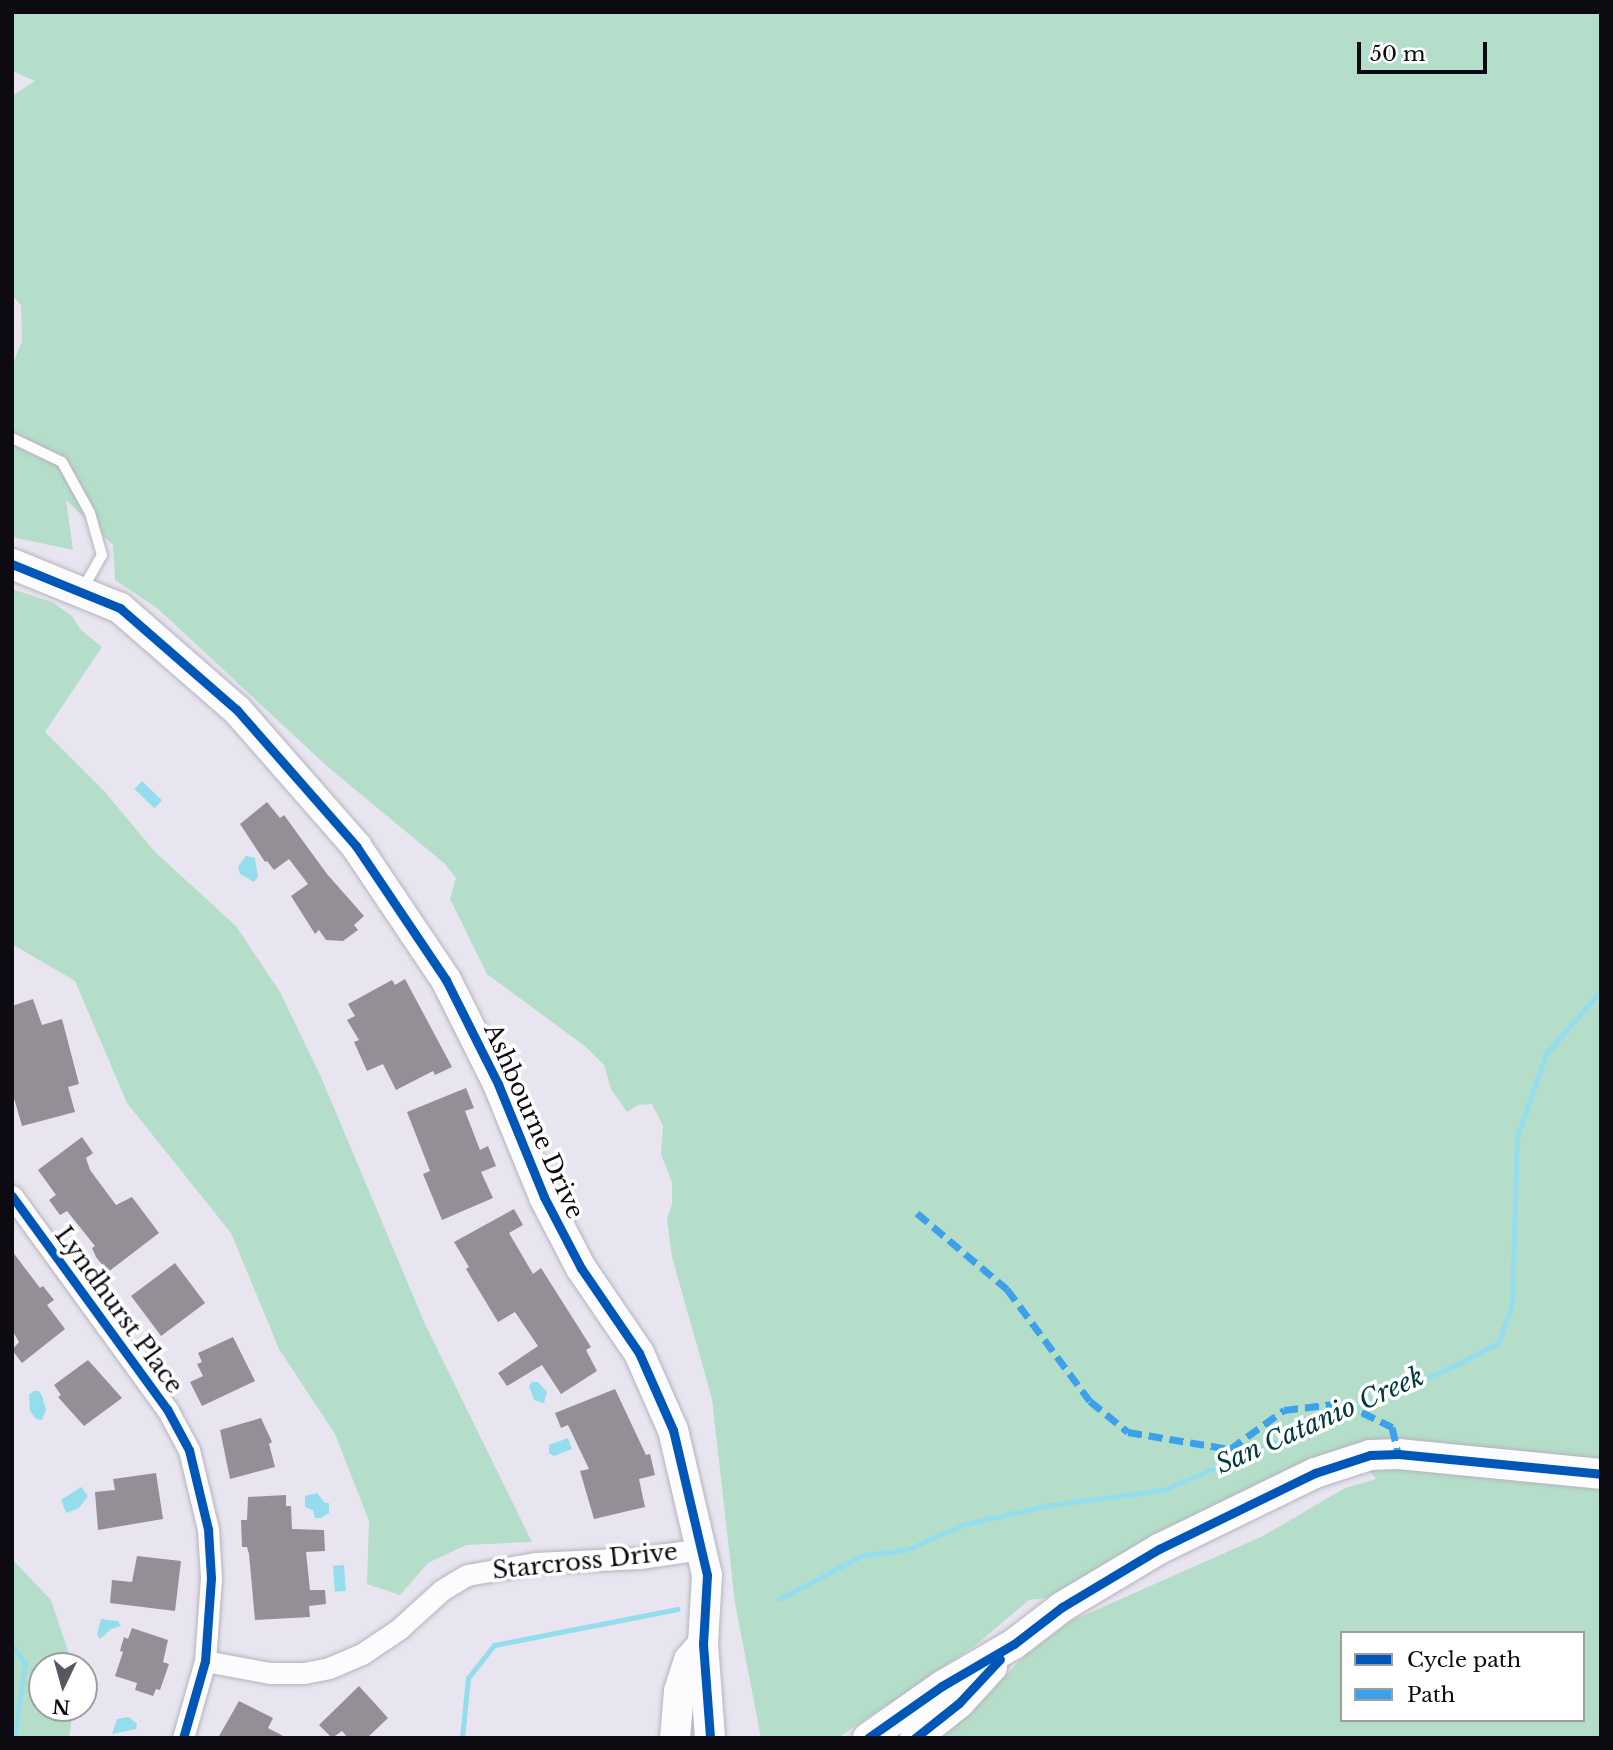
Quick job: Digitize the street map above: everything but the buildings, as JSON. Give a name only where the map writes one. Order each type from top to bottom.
[{"type":"street","name":"Ashbourne Drive","points":[[12,564],[82,590],[120,608],[237,710],[356,846],[446,980],[498,1084],[544,1197],[581,1268],[639,1353],[673,1430],[702,1549],[708,1598],[703,1644],[710,1738]]},
{"type":"street","name":"Lyndhurst Place","points":[[12,1196],[160,1399],[189,1450],[208,1529],[211,1578],[205,1661],[183,1738]]},
{"type":"street","points":[[868,1738],[942,1686],[1014,1644],[1062,1607],[1159,1549],[1315,1473],[1370,1455],[1398,1454],[1601,1474]]},
{"type":"street","name":"Starcross Drive","points":[[205,1661],[270,1673],[304,1673],[329,1668],[362,1654],[399,1629],[442,1590],[467,1575],[535,1563],[640,1558],[702,1549]]},
{"type":"street","name":"Ashbourne Drive","points":[[675,1738],[679,1691],[689,1660],[703,1644]]},
{"type":"street","points":[[915,1738],[959,1703],[1014,1644]]},
{"type":"lane","points":[[12,438],[62,462],[90,513],[102,555],[82,590]]},
{"type":"green space","points":[[12,12],[1601,12],[1601,1738],[941,1738],[972,1712],[1024,1656],[1071,1621],[1263,1536],[1345,1488],[1376,1479],[1354,1449],[1083,1583],[1046,1598],[1029,1600],[977,1644],[838,1738],[761,1738],[735,1603],[712,1399],[672,1257],[667,1219],[672,1204],[672,1182],[661,1154],[663,1126],[652,1104],[638,1105],[627,1112],[611,1089],[604,1065],[586,1047],[487,974],[450,899],[456,878],[445,864],[328,767],[157,608],[115,580],[113,545],[66,500],[73,550],[12,537],[12,366],[22,341],[21,305],[12,295],[12,96],[35,81],[12,71]]},
{"type":"green space","points":[[12,589],[52,602],[72,616],[81,630],[102,647],[45,732],[105,792],[155,852],[236,926],[280,992],[321,1077],[425,1324],[532,1542],[466,1545],[428,1563],[400,1595],[367,1584],[369,1521],[335,1434],[279,1349],[231,1233],[127,1103],[75,981],[12,944]]},
{"type":"green space","points":[[12,1559],[51,1600],[68,1652],[28,1652],[28,1722],[71,1722],[69,1738],[12,1738]]},
{"type":"water","points":[[142,781],[162,800],[155,808],[134,789]]},
{"type":"water","points":[[246,856],[255,858],[258,877],[254,882],[240,874],[238,867]]},
{"type":"water","points":[[532,1382],[538,1382],[547,1392],[544,1403],[534,1400],[529,1386]]},
{"type":"water","points":[[39,1391],[46,1410],[42,1420],[36,1419],[30,1411],[29,1395]]},
{"type":"water","points":[[568,1438],[572,1449],[554,1456],[549,1453],[549,1445]]},
{"type":"water","points":[[81,1487],[88,1496],[79,1508],[66,1513],[61,1500]]},
{"type":"water","points":[[317,1493],[325,1503],[329,1503],[329,1513],[321,1518],[315,1518],[313,1510],[305,1507],[305,1496]]},
{"type":"water","points":[[344,1565],[346,1591],[335,1592],[333,1566]]},
{"type":"water","points":[[101,1619],[118,1621],[121,1626],[111,1629],[100,1639],[97,1634]]},
{"type":"water","points":[[129,1717],[137,1724],[136,1729],[112,1734],[117,1719]]},
{"type":"waterway","name":"San Catanio Creek","points":[[779,1599],[863,1555],[906,1550],[962,1525],[1044,1506],[1163,1490],[1456,1365],[1498,1343],[1512,1305],[1517,1137],[1546,1054],[1601,990]]},
{"type":"waterway","name":"San Catanio Creek","points":[[462,1738],[468,1678],[494,1645],[678,1609]]},
{"type":"waterway","points":[[12,1645],[25,1663],[14,1738]]},
{"type":"marked path","points":[[917,1213],[1007,1289],[1090,1401],[1128,1432],[1230,1449],[1284,1410],[1343,1403],[1392,1427],[1398,1454]]},
{"type":"cycle path","points":[[12,564],[120,608],[237,710],[356,846],[446,980],[498,1084],[544,1197],[581,1268],[639,1353],[673,1430],[707,1575],[703,1644],[710,1738]]},
{"type":"cycle path","points":[[12,1196],[167,1409],[189,1450],[208,1529],[211,1578],[205,1661],[183,1738]]},
{"type":"cycle path","points":[[868,1738],[942,1686],[1014,1644],[1062,1607],[1159,1549],[1315,1473],[1370,1455],[1398,1454],[1601,1474]]},
{"type":"cycle path","points":[[915,1738],[959,1703],[1000,1659]]}]
